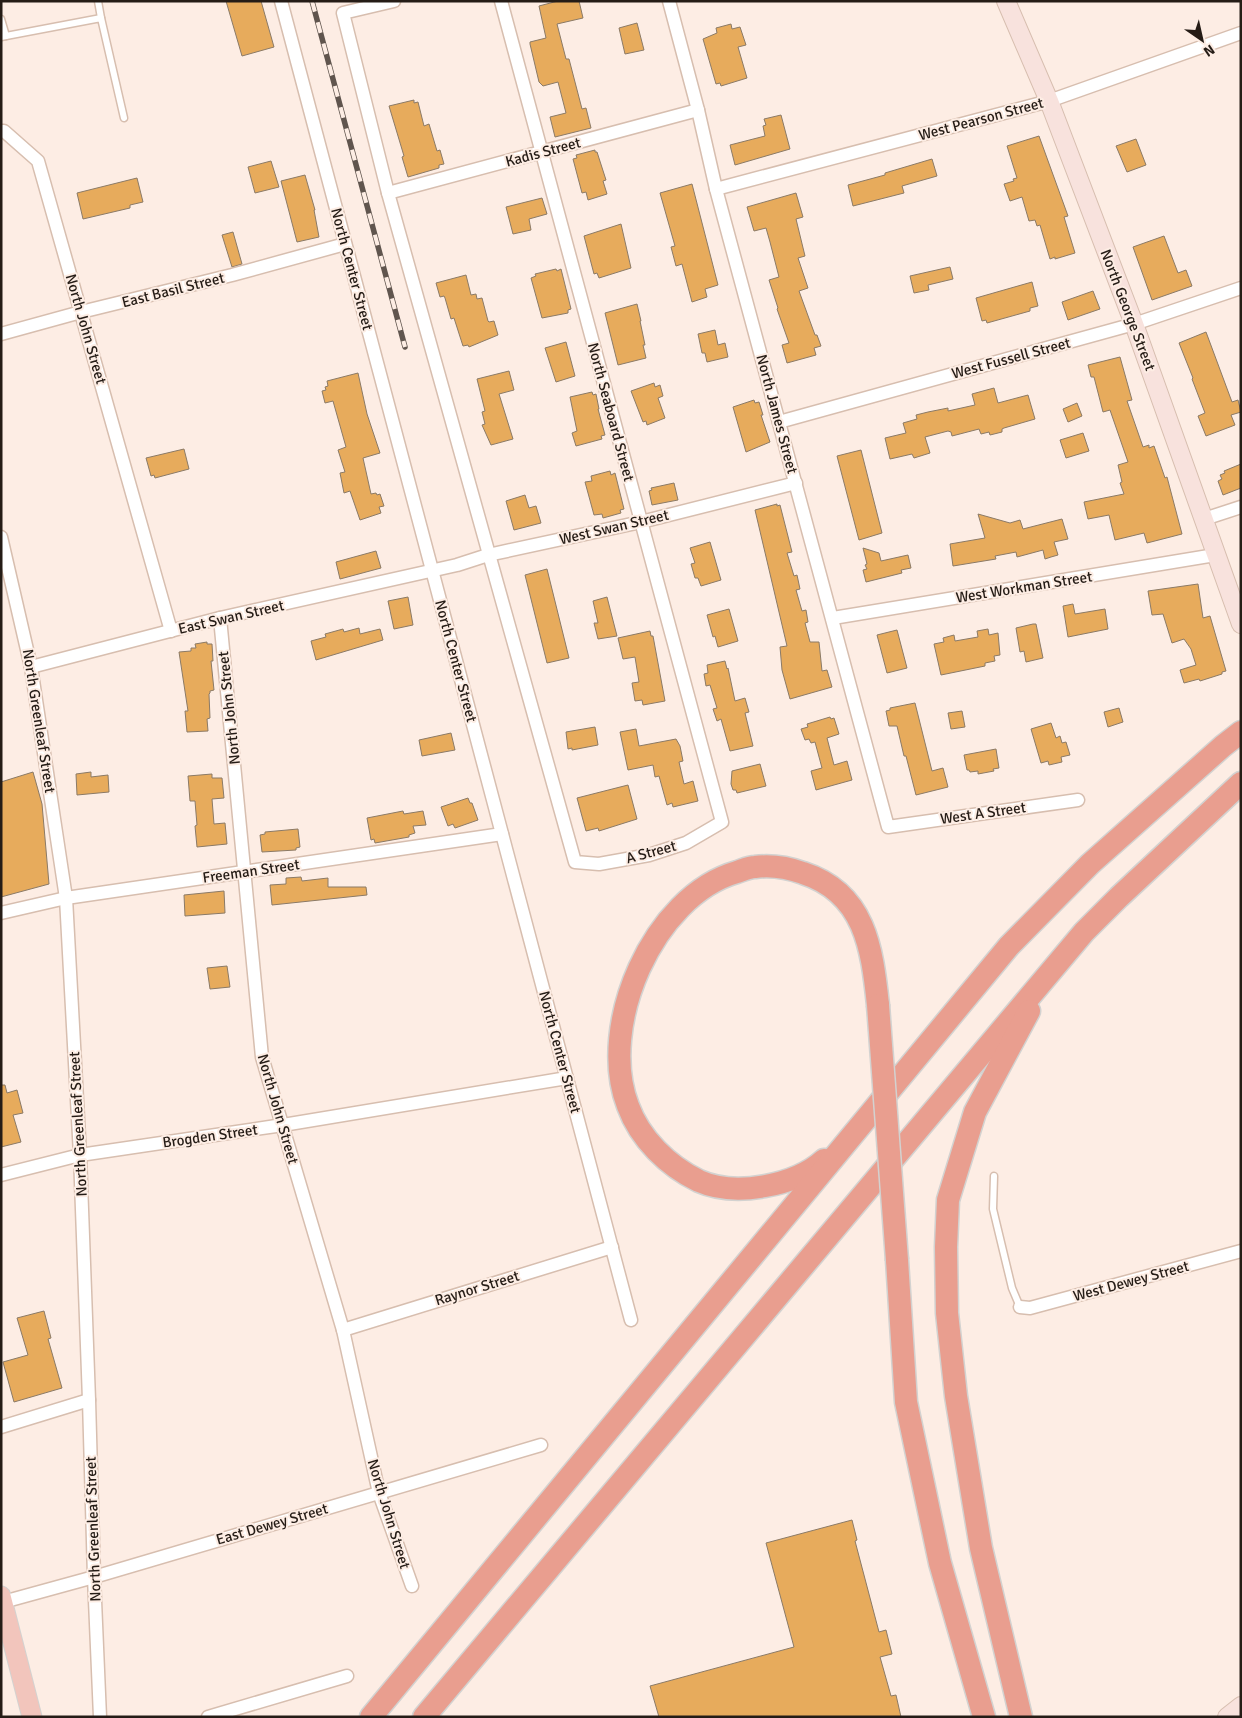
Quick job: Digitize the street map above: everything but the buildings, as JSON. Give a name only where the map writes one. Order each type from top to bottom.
[{"type":"highway","points":[[371,1717],[1009,946],[1090,864],[1241,732]]},
{"type":"highway","points":[[424,1717],[1084,932],[1241,783]]},
{"type":"highway","points":[[856,1130],[819,1164],[800,1175],[758,1188],[730,1188],[701,1181],[678,1168],[655,1150],[640,1129],[628,1106],[618,1059],[620,1031],[637,973],[662,928],[702,888],[728,874],[755,866],[789,868],[814,877],[838,892],[856,911],[867,937],[874,970],[878,1005],[906,1402],[940,1564],[984,1717]]},
{"type":"highway","points":[[1021,1717],[981,1548],[955,1389],[947,1313],[946,1247],[948,1200],[975,1112],[1027,1015],[1084,932]]},
{"type":"main road","name":"North George Street","points":[[1006,1],[1049,101],[1134,324],[1241,624]]},
{"type":"main road","points":[[2,1599],[32,1717]]},
{"type":"main road","points":[[1227,1717],[1241,1706]]},
{"type":"street","name":"North Center Street","points":[[281,1],[631,1320]]},
{"type":"street","points":[[394,1],[343,13],[388,193],[488,555]]},
{"type":"street","name":"North Seaboard Street","points":[[501,1],[722,822]]},
{"type":"street","name":"North James Street","points":[[669,1],[698,110],[716,189],[888,827]]},
{"type":"street","name":"West Pearson Street","points":[[716,189],[1049,101],[1241,33]]},
{"type":"street","name":"Kadis Street","points":[[388,193],[698,110]]},
{"type":"street","name":"North John Street","points":[[1,131],[4,131],[38,161],[171,631]]},
{"type":"street","name":"East Basil Street","points":[[1,334],[345,244]]},
{"type":"street","name":"West Fussell Street","points":[[779,422],[1134,324],[1241,288]]},
{"type":"street","name":"West Swan Street","points":[[432,571],[488,555],[641,522],[796,483]]},
{"type":"street","points":[[1204,520],[1241,507]]},
{"type":"street","name":"North Greenleaf Street","points":[[1,537],[31,667],[66,898],[80,1154],[100,1717]]},
{"type":"street","name":"A Street","points":[[488,555],[575,862],[599,864],[649,855],[686,843],[722,822]]},
{"type":"street","name":"West Workman Street","points":[[833,618],[1216,555]]},
{"type":"street","name":"East Swan Street","points":[[31,667],[220,618],[432,571]]},
{"type":"street","name":"North John Street","points":[[220,618],[262,1057],[343,1330],[379,1493],[412,1586]]},
{"type":"street","name":"West A Street","points":[[888,827],[1078,800]]},
{"type":"street","name":"Freeman Street","points":[[1,913],[66,898],[502,834]]},
{"type":"street","name":"Brogden Street","points":[[1,1174],[80,1154],[283,1125],[567,1078]]},
{"type":"street","name":"Raynor Street","points":[[343,1330],[612,1247]]},
{"type":"street","name":"West Dewey Street","points":[[1020,1307],[1030,1308],[1241,1251]]},
{"type":"street","points":[[1,1427],[89,1400]]},
{"type":"street","name":"East Dewey Street","points":[[2,1599],[94,1577],[541,1445]]},
{"type":"street","points":[[208,1717],[347,1676]]},
{"type":"lane","points":[[98,1],[124,118]]},
{"type":"lane","points":[[1,19],[4,36],[101,18]]},
{"type":"lane","points":[[994,1176],[993,1210],[1012,1288],[1020,1307]]},
{"type":"railway","points":[[312,1],[405,347]]}]
